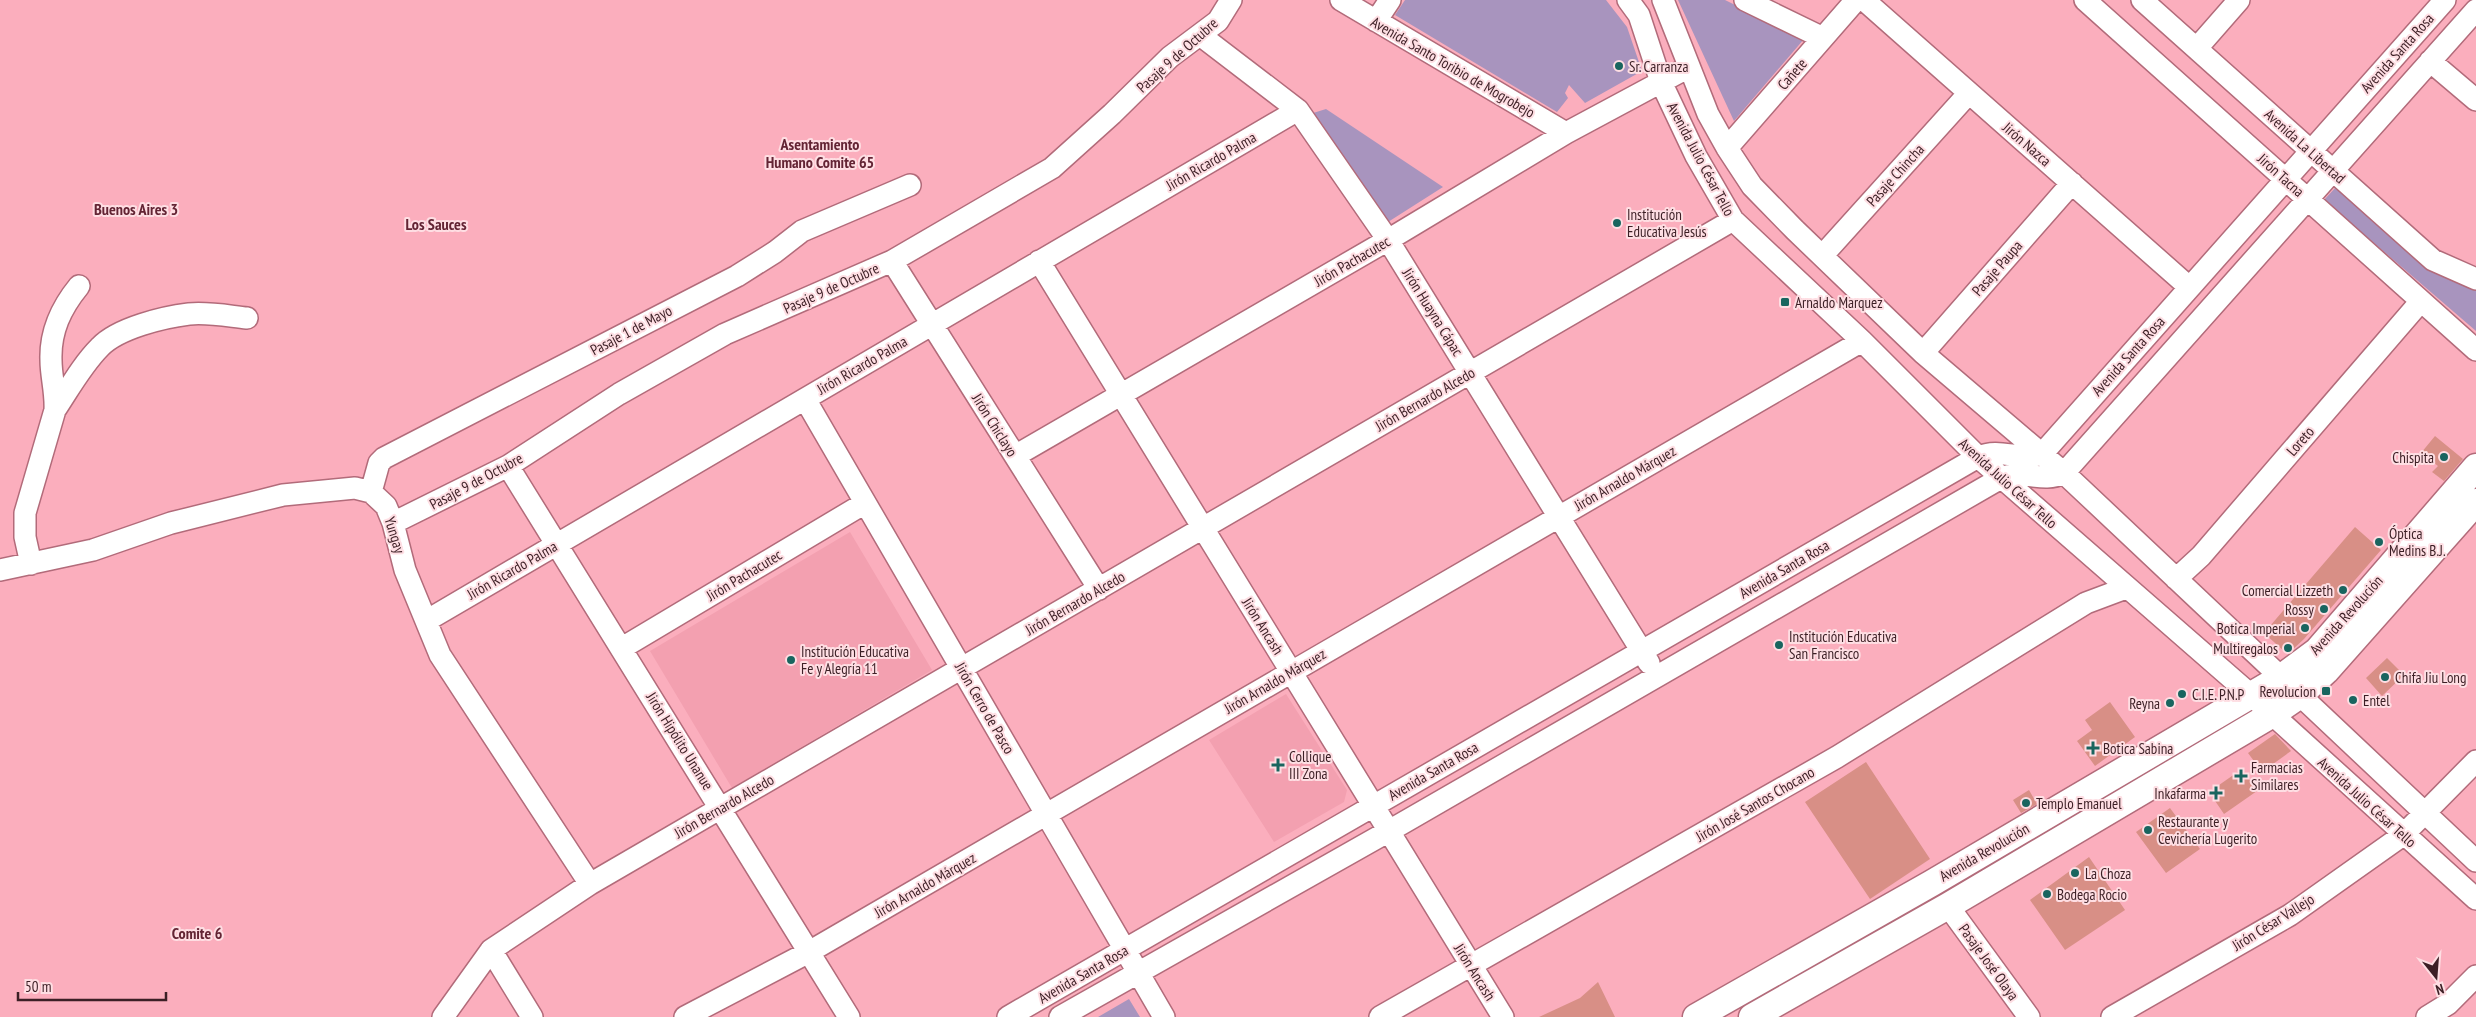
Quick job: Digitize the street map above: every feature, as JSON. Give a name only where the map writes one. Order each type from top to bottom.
[{"type":"main road","name":"Avenida Revolución","points":[[1752,1017],[1948,906],[2271,714],[2317,651],[2476,467]]},
{"type":"main road","name":"Avenida Revolución","points":[[1696,1017],[1932,883],[2252,696],[2291,686],[2326,671],[2476,502]]},
{"type":"street","name":"Pasaje 9 de Octubre","points":[[393,523],[508,466],[619,394],[725,334],[892,261],[1052,168],[1112,114],[1170,57],[1218,21],[1231,0]]},
{"type":"street","name":"Avenida Santo Toribio de Mogrobejo","points":[[1341,0],[1566,133]]},
{"type":"street","points":[[1376,21],[1390,0]]},
{"type":"street","name":"Avenida Julio César Tello","points":[[1628,0],[1639,15],[1661,82],[1696,156],[1733,220],[1862,341],[1978,457],[2252,696],[2403,835],[2476,899]]},
{"type":"street","name":"Avenida Julio César Tello","points":[[1663,0],[1708,114],[1727,148],[1752,186],[1923,353],[2064,473],[2291,686],[2423,814],[2476,861]]},
{"type":"street","points":[[1745,0],[1823,38]]},
{"type":"street","name":"Cañete","points":[[1727,148],[1856,0]]},
{"type":"street","name":"Jirón Nazca","points":[[1864,0],[2190,287]]},
{"type":"street","name":"Jirón Tacna","points":[[2085,0],[2476,350]]},
{"type":"street","name":"Avenida La Libertad","points":[[2142,0],[2433,260],[2476,280]]},
{"type":"street","points":[[2197,48],[2239,0]]},
{"type":"street","name":"Avenida Santa Rosa","points":[[1008,1017],[1978,457],[1991,452],[2031,458],[2042,454],[2445,0]]},
{"type":"street","name":"Avenida Santa Rosa","points":[[1060,1017],[1389,831],[2001,478],[2013,473],[2052,478],[2064,473],[2476,10]]},
{"type":"street","name":"Jirón Huayna Cápac","points":[[1200,34],[1298,110],[1388,240],[1657,676]]},
{"type":"street","points":[[2430,61],[2476,100]]},
{"type":"street","name":"Jirón Pachacutec","points":[[1015,456],[1388,240],[1566,133],[1689,67]]},
{"type":"street","name":"Pasaje Chincha","points":[[1822,256],[1969,93]]},
{"type":"street","name":"Jirón Ricardo Palma","points":[[426,621],[1298,110]]},
{"type":"street","name":"Pasaje Paupa","points":[[1923,353],[2072,183]]},
{"type":"street","name":"Pasaje 1 de Mayo","points":[[371,492],[379,463],[384,458],[737,276],[775,252],[802,231],[910,185]]},
{"type":"street","name":"Jirón Bernardo Alcedo","points":[[443,1017],[491,950],[590,884],[1733,220]]},
{"type":"street","name":"Jirón Chiclayo","points":[[892,261],[1099,589]]},
{"type":"street","name":"Jirón Ancash","points":[[1039,261],[1503,1017]]},
{"type":"street","points":[[31,564],[26,537],[25,513],[54,410],[55,393],[51,359],[52,336],[61,311],[79,286]]},
{"type":"street","name":"Loreto","points":[[2176,579],[2201,556],[2421,301]]},
{"type":"street","points":[[54,410],[99,347],[112,337],[130,329],[189,314],[219,314],[247,318]]},
{"type":"street","name":"Jirón Arnaldo Márquez","points":[[685,1017],[809,952],[1862,341]]},
{"type":"street","name":"Jirón Cerro de Pasco","points":[[805,399],[1164,1017]]},
{"type":"street","name":"Jirón Hipólito Unanue","points":[[508,466],[558,543],[849,1017]]},
{"type":"street","points":[[0,570],[93,550],[171,523],[283,495],[355,488],[371,492]]},
{"type":"street","name":"Yungay","points":[[371,492],[386,506],[393,523],[405,570],[440,655],[590,884]]},
{"type":"street","name":"Jirón Pachacutec","points":[[622,648],[866,503]]},
{"type":"street","name":"Jirón José Santos Chocano","points":[[1380,1017],[1837,757],[2086,603],[2126,588]]},
{"type":"street","name":"Jirón César Vallejo","points":[[2112,1017],[2290,914],[2403,835],[2476,761]]},
{"type":"street","name":"Pasaje José Olaya","points":[[1948,906],[2029,1017]]},
{"type":"street","points":[[491,950],[532,1017]]},
{"type":"street","points":[[2427,1017],[2453,1011],[2476,976]]},
{"type":"shaded area","points":[[1405,0],[1606,0],[1627,27],[1642,71],[1585,103],[1569,85],[1565,93],[1568,98],[1557,112],[1395,15]]},
{"type":"shaded area","points":[[1678,0],[1725,0],[1804,39],[1734,121]]},
{"type":"shaded area","points":[[1326,109],[1443,187],[1388,222],[1310,114]]},
{"type":"shaded area","points":[[2337,186],[2476,286],[2476,331],[2324,200]]},
{"type":"shaded area","name":"Institución Educativa Fe y Alegría 11","points":[[850,532],[932,670],[732,788],[650,651]]},
{"type":"shaded area","name":"Collique III Zona","points":[[1286,694],[1347,790],[1344,802],[1274,842],[1209,740]]},
{"type":"shaded area","points":[[1129,999],[1140,1017],[1098,1017]]},
{"type":"building","name":"Chispita","points":[[2435,436],[2463,459],[2444,481],[2432,472],[2438,466],[2421,453]]},
{"type":"building","points":[[2355,527],[2381,550],[2304,639],[2290,652],[2285,652],[2264,633]]},
{"type":"building","name":"Chifa Jiu Long","points":[[2387,658],[2404,675],[2382,696],[2366,678]]},
{"type":"building","points":[[2110,702],[2135,737],[2095,766],[2077,741],[2092,730],[2085,720]]},
{"type":"building","points":[[2275,734],[2291,751],[2262,772],[2248,753]]},
{"type":"building","points":[[1866,762],[1930,859],[1870,899],[1805,802]]},
{"type":"building","points":[[2242,769],[2257,791],[2224,814],[2209,792]]},
{"type":"building","name":"Templo Emanuel","points":[[2029,790],[2037,804],[2021,813],[2013,800]]},
{"type":"building","points":[[2170,808],[2200,849],[2166,873],[2136,832]]},
{"type":"building","points":[[2089,857],[2125,910],[2065,950],[2030,900]]},
{"type":"building","points":[[1598,982],[1615,1017],[1539,1017],[1580,998]]},
{"type":"place","name":"Sr. Carranza","points":[[1619,66]]},
{"type":"place","name":"Institución Educativa Jesús","points":[[1617,223]]},
{"type":"place","name":"Arnaldo Marquez","points":[[1785,302]]},
{"type":"place","name":"Chispita","points":[[2444,457]]},
{"type":"place","name":"Óptica Medins B.J.","points":[[2379,542]]},
{"type":"place","name":"Comercial Lizzeth","points":[[2343,590]]},
{"type":"place","name":"Rossy","points":[[2324,609]]},
{"type":"place","name":"Botica Imperial","points":[[2305,628]]},
{"type":"place","name":"Institución Educativa San Francisco","points":[[1779,645]]},
{"type":"place","name":"Multiregalos","points":[[2288,648]]},
{"type":"place","name":"Institución Educativa Fe y Alegría 11","points":[[791,660]]},
{"type":"place","name":"Chifa Jiu Long","points":[[2385,677]]},
{"type":"place","name":"Revolucion","points":[[2326,691]]},
{"type":"place","name":"C.I.E. P.N.P","points":[[2182,694]]},
{"type":"place","name":"Entel","points":[[2353,700]]},
{"type":"place","name":"Reyna","points":[[2170,703]]},
{"type":"place","name":"Botica Sabina","points":[[2093,748]]},
{"type":"place","name":"Collique III Zona","points":[[1278,765]]},
{"type":"place","name":"Farmacias Similares","points":[[2241,776]]},
{"type":"place","name":"Inkafarma","points":[[2216,793]]},
{"type":"place","name":"Templo Emanuel","points":[[2026,803]]},
{"type":"place","name":"Restaurante y Cevichería Lugerito","points":[[2148,830]]},
{"type":"place","name":"La Choza","points":[[2075,873]]},
{"type":"place","name":"Bodega Rocio","points":[[2047,894]]},
{"type":"district","name":"Asentamiento Humano Comite 65","points":[[820,153]]},
{"type":"district","name":"Buenos Aires 3","points":[[136,209]]},
{"type":"district","name":"Los Sauces","points":[[436,224]]},
{"type":"district","name":"Comite 6","points":[[197,933]]}]
